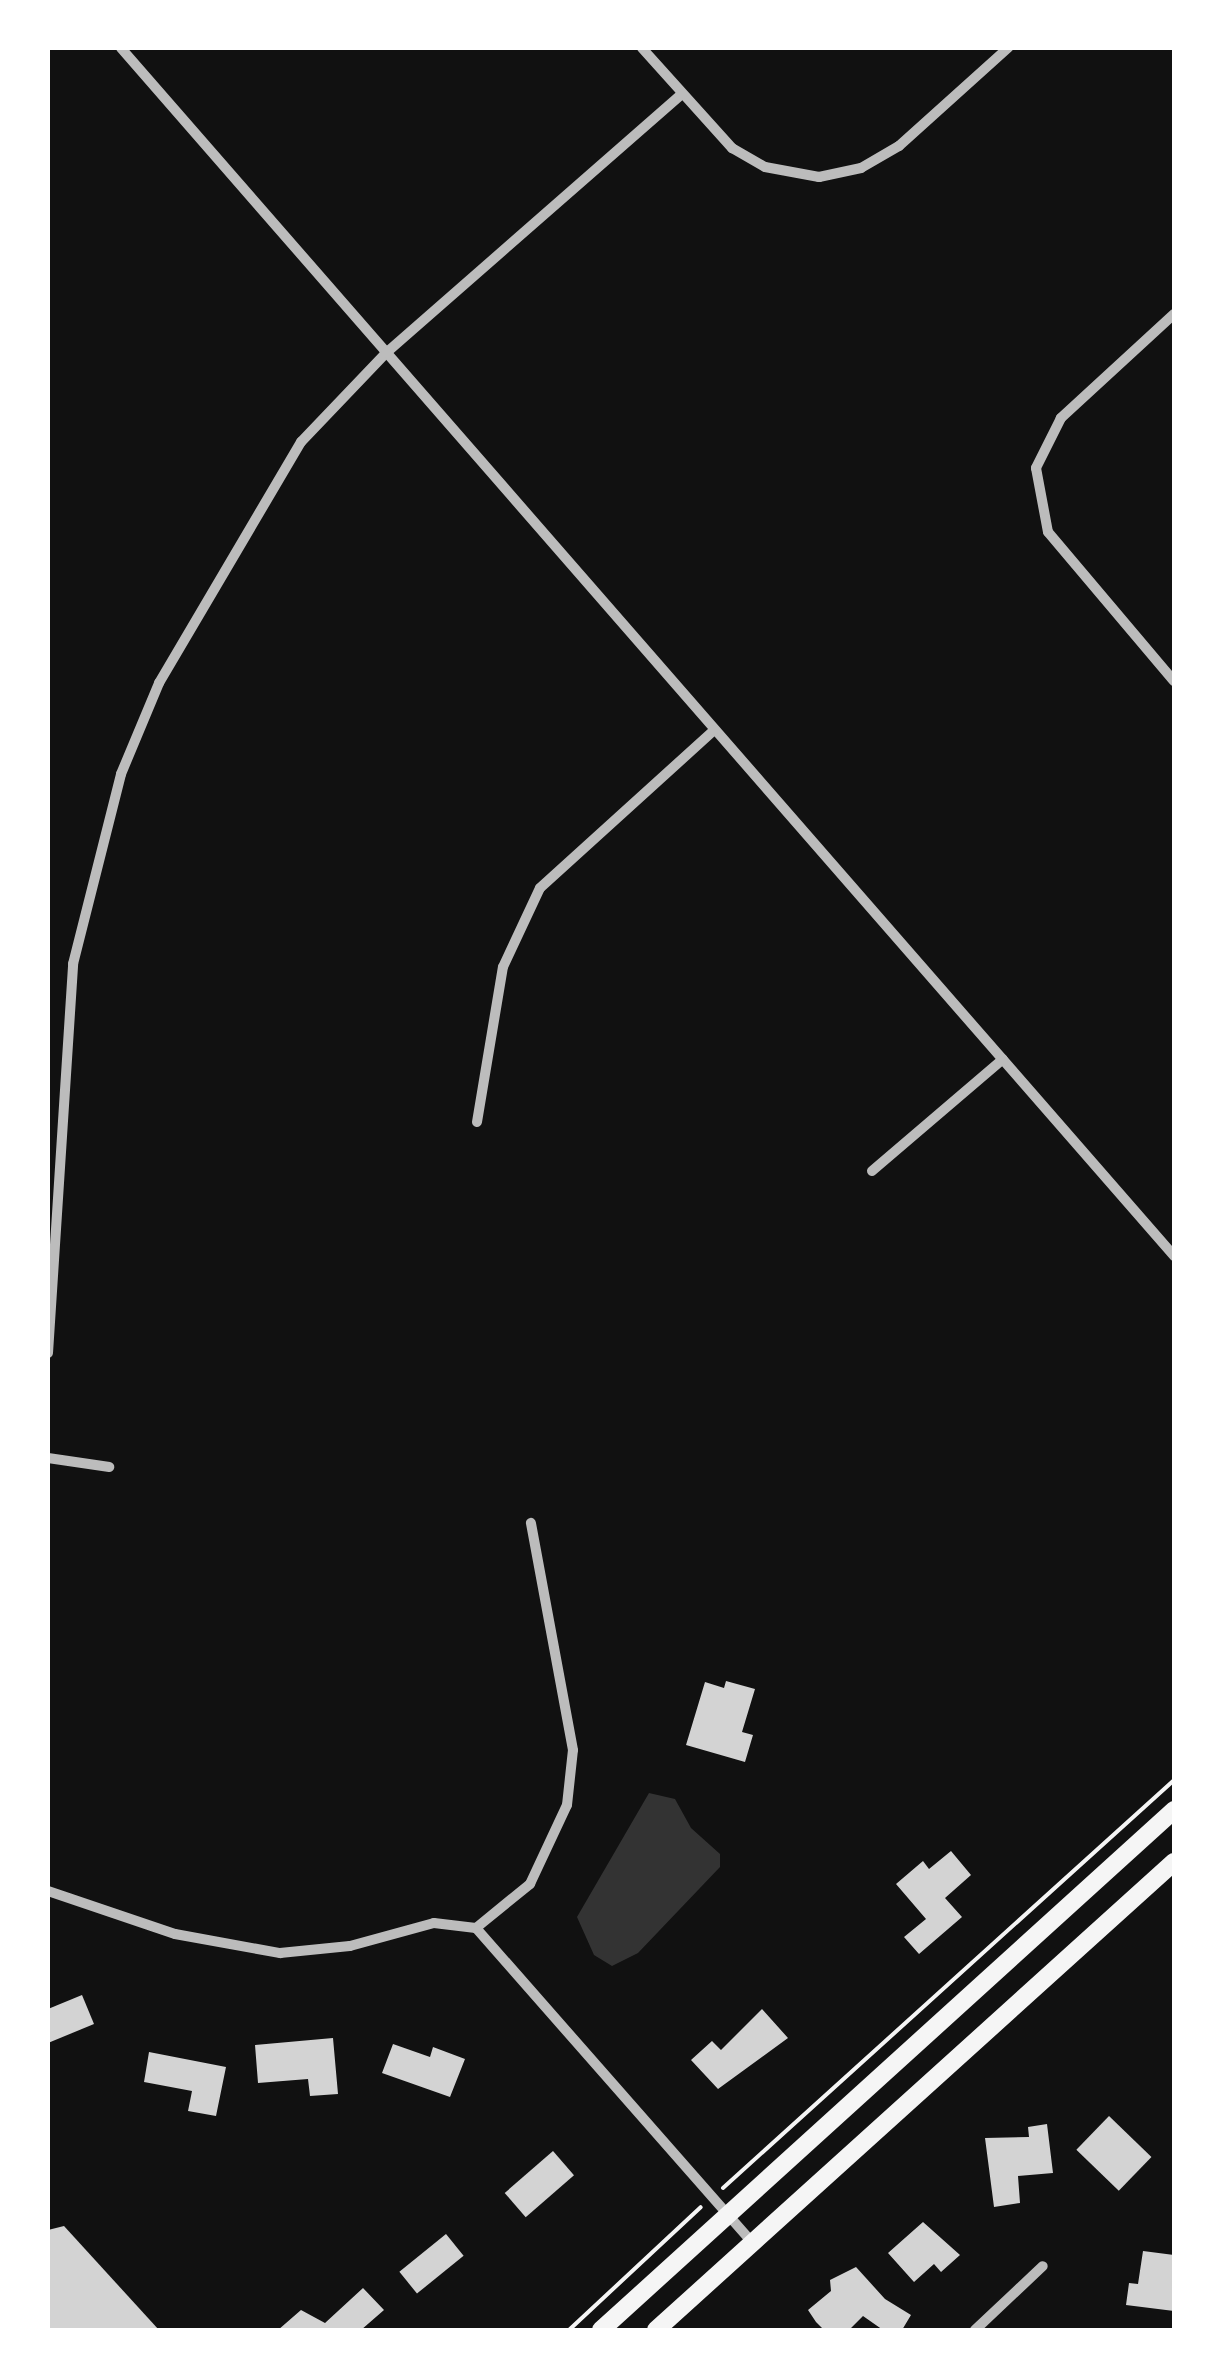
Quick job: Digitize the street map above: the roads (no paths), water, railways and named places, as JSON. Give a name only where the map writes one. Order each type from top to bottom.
[{"type":"main road","points":[[601,2330],[1174,1810]]},
{"type":"main road","points":[[656,2330],[1174,1862]]},
{"type":"street","points":[[120,48],[1174,1256]]},
{"type":"street","points":[[642,48],[742,154],[801,175],[861,168],[899,146],[1008,48]]},
{"type":"street","points":[[48,1352],[73,964],[120,774],[160,683],[275,480],[301,442],[386,353],[682,94]]},
{"type":"street","points":[[1174,314],[1061,418],[1036,468],[1048,532],[1174,681]]},
{"type":"street","points":[[477,1122],[503,967],[540,888],[714,730]]},
{"type":"street","points":[[872,1170],[1003,1058]]},
{"type":"street","points":[[48,1458],[109,1467]]},
{"type":"street","points":[[476,1928],[530,1884],[567,1805],[572,1750],[531,1523]]},
{"type":"street","points":[[48,1892],[175,1934],[280,1953],[350,1946],[434,1923],[476,1928],[753,2242]]},
{"type":"street","points":[[975,2330],[1043,2266]]}]
